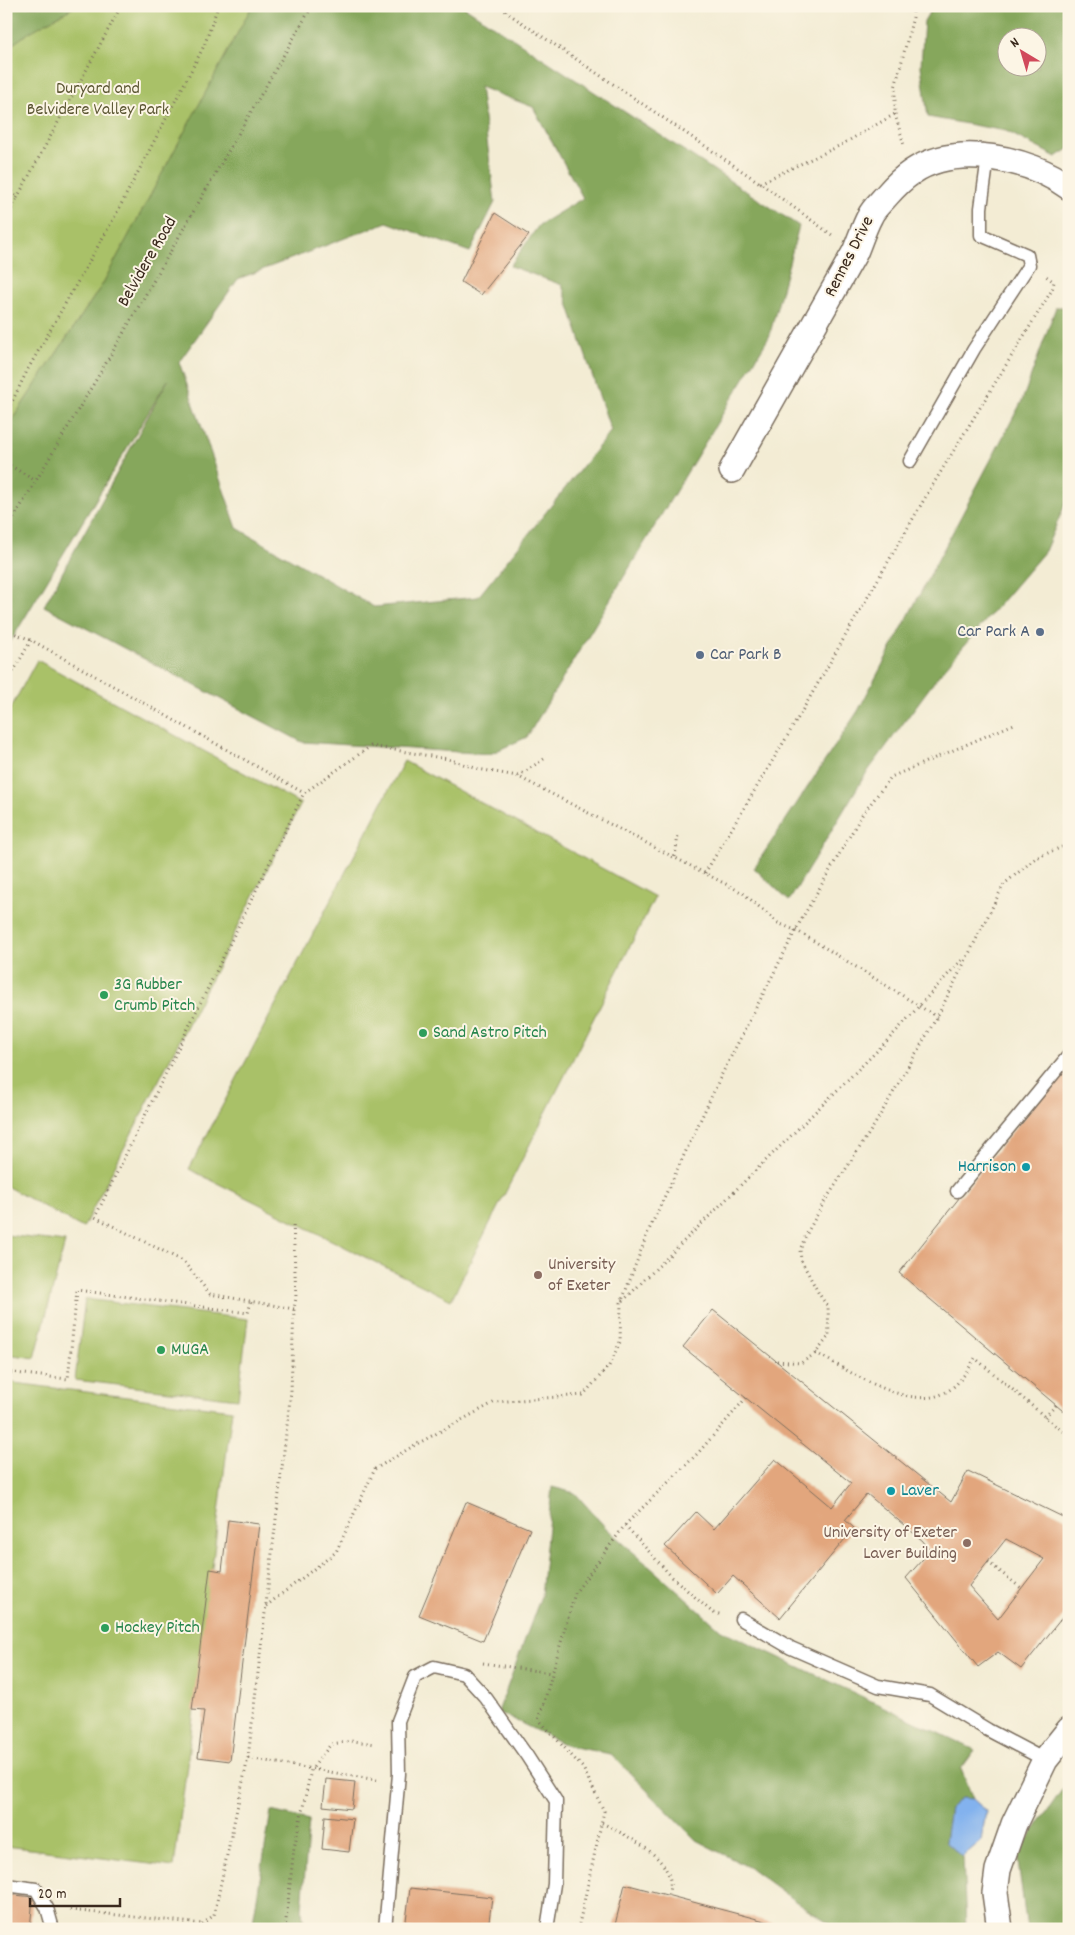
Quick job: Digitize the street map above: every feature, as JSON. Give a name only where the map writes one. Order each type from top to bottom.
[{"type":"street","name":"Rennes Drive","points":[[732,470],[855,252],[870,215],[893,188],[912,172],[932,162],[959,156],[988,157],[1018,163],[1062,182],[1069,187]]},
{"type":"street","points":[[1000,1929],[995,1893],[998,1870],[1014,1824],[1045,1760],[1069,1730]]},
{"type":"lane","points":[[910,461],[974,349],[1029,265],[1027,255],[981,235],[981,208],[988,157]]},
{"type":"lane","points":[[957,1190],[1069,1055]]},
{"type":"lane","points":[[741,1618],[791,1648],[878,1686],[930,1695],[988,1730],[1045,1760]]},
{"type":"lane","points":[[385,1929],[397,1784],[398,1721],[415,1677],[434,1667],[464,1674],[486,1698],[556,1801],[554,1884],[548,1929]]},
{"type":"lane","points":[[6,1885],[36,1889],[46,1908],[53,1929]]},
{"type":"path","points":[[6,220],[121,6]]},
{"type":"path","points":[[6,414],[28,369],[114,218],[199,55],[218,6]]},
{"type":"path","name":"Belvidere Road","points":[[6,530],[312,6]]},
{"type":"path","points":[[504,6],[506,12],[760,183],[855,252]]},
{"type":"path","points":[[760,183],[841,145],[895,114],[895,88],[913,17],[913,6]]},
{"type":"path","points":[[6,183],[17,198]]},
{"type":"path","points":[[705,873],[791,730],[929,491],[1052,290],[1054,282],[1029,265]]},
{"type":"path","points":[[6,463],[36,481]]},
{"type":"path","points":[[6,630],[31,640],[304,793]]},
{"type":"path","points":[[6,685],[31,640]]},
{"type":"path","points":[[266,1606],[336,1552],[375,1469],[414,1445],[495,1402],[583,1395],[609,1366],[620,1342],[621,1303],[648,1232],[722,1074],[797,931],[862,815],[891,777],[1014,724]]},
{"type":"path","points":[[294,1309],[210,1294],[183,1261],[95,1217],[304,793],[371,746],[448,759],[478,769],[517,776],[743,893],[778,923],[797,931],[937,1017]]},
{"type":"path","points":[[517,776],[544,759]]},
{"type":"path","points":[[674,857],[678,835]]},
{"type":"path","points":[[777,1361],[802,1363],[816,1353],[829,1336],[828,1307],[801,1260],[800,1250],[806,1234],[823,1204],[875,1124],[937,1017],[1004,884],[1036,858],[1069,844]]},
{"type":"path","points":[[621,1303],[903,1025],[918,1005],[967,955]]},
{"type":"path","points":[[200,1929],[214,1915],[248,1758],[291,1391],[296,1298],[293,1221]]},
{"type":"path","points":[[6,1372],[68,1379],[77,1290],[248,1313],[251,1302]]},
{"type":"path","points":[[816,1353],[888,1391],[926,1399],[946,1392],[958,1382],[975,1358],[1069,1437]]},
{"type":"path","points":[[578,1929],[604,1811],[584,1768],[539,1720],[575,1593],[625,1525],[699,1452],[746,1398]]},
{"type":"path","points":[[1045,1417],[1056,1405]]},
{"type":"path","points":[[625,1525],[671,1576],[713,1613],[741,1618]]},
{"type":"path","points":[[988,1562],[1020,1588]]},
{"type":"path","points":[[1060,1620],[1069,1627]]},
{"type":"path","points":[[479,1662],[551,1673]]},
{"type":"path","points":[[285,1929],[294,1848],[311,1770],[331,1744],[353,1741],[381,1745]]},
{"type":"path","points":[[248,1758],[397,1784]]},
{"type":"path","points":[[602,1823],[643,1844],[664,1866],[671,1880],[668,1896]]},
{"type":"path","points":[[46,1908],[203,1924]]},
{"type":"green space","name":"Duryard and Belvidere Valley Park","points":[[6,6],[255,6],[102,285],[6,429]]},
{"type":"green space","points":[[6,6],[76,6],[30,32],[6,49]]},
{"type":"green space","points":[[252,6],[463,6],[799,226],[769,337],[527,737],[490,754],[302,742],[44,606],[168,380],[6,649],[6,429],[102,285]],"holes":[[[480,87],[533,107],[583,198],[539,225],[510,266],[562,285],[611,431],[478,597],[374,607],[237,528],[179,362],[238,279],[387,222],[470,252],[495,202]]]},
{"type":"green space","points":[[933,6],[1069,6],[1069,149],[1056,157],[1006,131],[928,117],[921,66],[924,21]]},
{"type":"green space","points":[[1056,307],[1069,307],[1069,495],[1045,551],[939,675],[865,775],[789,901],[754,868],[858,711],[1022,401]]},
{"type":"green space","name":"3G Rubber Crumb Pitch","points":[[37,660],[301,804],[83,1228],[6,1186],[6,717]]},
{"type":"green space","name":"Sand Astro Pitch","points":[[404,761],[655,897],[451,1300],[189,1169]]},
{"type":"green space","points":[[6,1235],[65,1242],[35,1358],[6,1354]]},
{"type":"green space","name":"MUGA","points":[[85,1299],[248,1319],[238,1399],[75,1380]]},
{"type":"green space","name":"Hockey Pitch","points":[[6,1382],[232,1410],[174,1867],[6,1846]]},
{"type":"green space","points":[[552,1487],[575,1493],[606,1528],[721,1630],[975,1750],[961,1769],[973,1799],[961,1798],[950,1808],[945,1842],[963,1857],[966,1929],[839,1929],[795,1901],[750,1868],[696,1840],[611,1754],[568,1746],[498,1712],[541,1596]]},
{"type":"green space","points":[[1069,1780],[1069,1929],[1027,1929],[1017,1854]]},
{"type":"green space","points":[[271,1811],[309,1820],[302,1909],[304,1929],[252,1929]]},
{"type":"water","points":[[961,1798],[973,1799],[986,1811],[981,1841],[962,1857],[945,1842],[950,1808]]},
{"type":"building","points":[[495,213],[529,235],[481,295],[461,282]]},
{"type":"building","name":"Harrison","points":[[1069,1061],[1069,1416],[899,1273]]},
{"type":"building","name":"Laver","points":[[713,1310],[951,1502],[968,1471],[1069,1520],[1069,1609],[1021,1669],[998,1652],[978,1667],[906,1578],[930,1551],[923,1541],[867,1494],[845,1520],[854,1528],[780,1618],[733,1576],[717,1594],[665,1546],[696,1512],[714,1529],[775,1459],[832,1507],[851,1483],[683,1347]],"holes":[[[1006,1539],[1044,1559],[998,1619],[969,1586]]]},
{"type":"building","points":[[466,1502],[530,1529],[483,1641],[419,1615]]},
{"type":"building","points":[[228,1520],[259,1524],[230,1761],[198,1757],[204,1711],[192,1710],[210,1569],[222,1571]]},
{"type":"building","points":[[326,1779],[355,1782],[352,1809],[323,1806]]},
{"type":"building","points":[[325,1816],[353,1819],[349,1852],[322,1849]]},
{"type":"building","points":[[625,1884],[791,1928],[791,1929],[614,1929]]},
{"type":"building","points":[[410,1888],[492,1897],[488,1929],[405,1929]]},
{"type":"building","points":[[6,1894],[33,1897],[30,1929],[6,1929]]},
{"type":"place","name":"Car Park A","points":[[1040,632]]},
{"type":"place","name":"Car Park B","points":[[700,655]]},
{"type":"place","name":"3G Rubber Crumb Pitch","points":[[104,995]]},
{"type":"place","name":"Sand Astro Pitch","points":[[423,1033]]},
{"type":"place","name":"Harrison","points":[[1026,1167]]},
{"type":"place","name":"University of Exeter","points":[[538,1275]]},
{"type":"place","name":"MUGA","points":[[161,1350]]},
{"type":"place","name":"Laver","points":[[891,1491]]},
{"type":"place","name":"University of Exeter Laver Building","points":[[967,1543]]},
{"type":"place","name":"Hockey Pitch","points":[[105,1628]]}]
